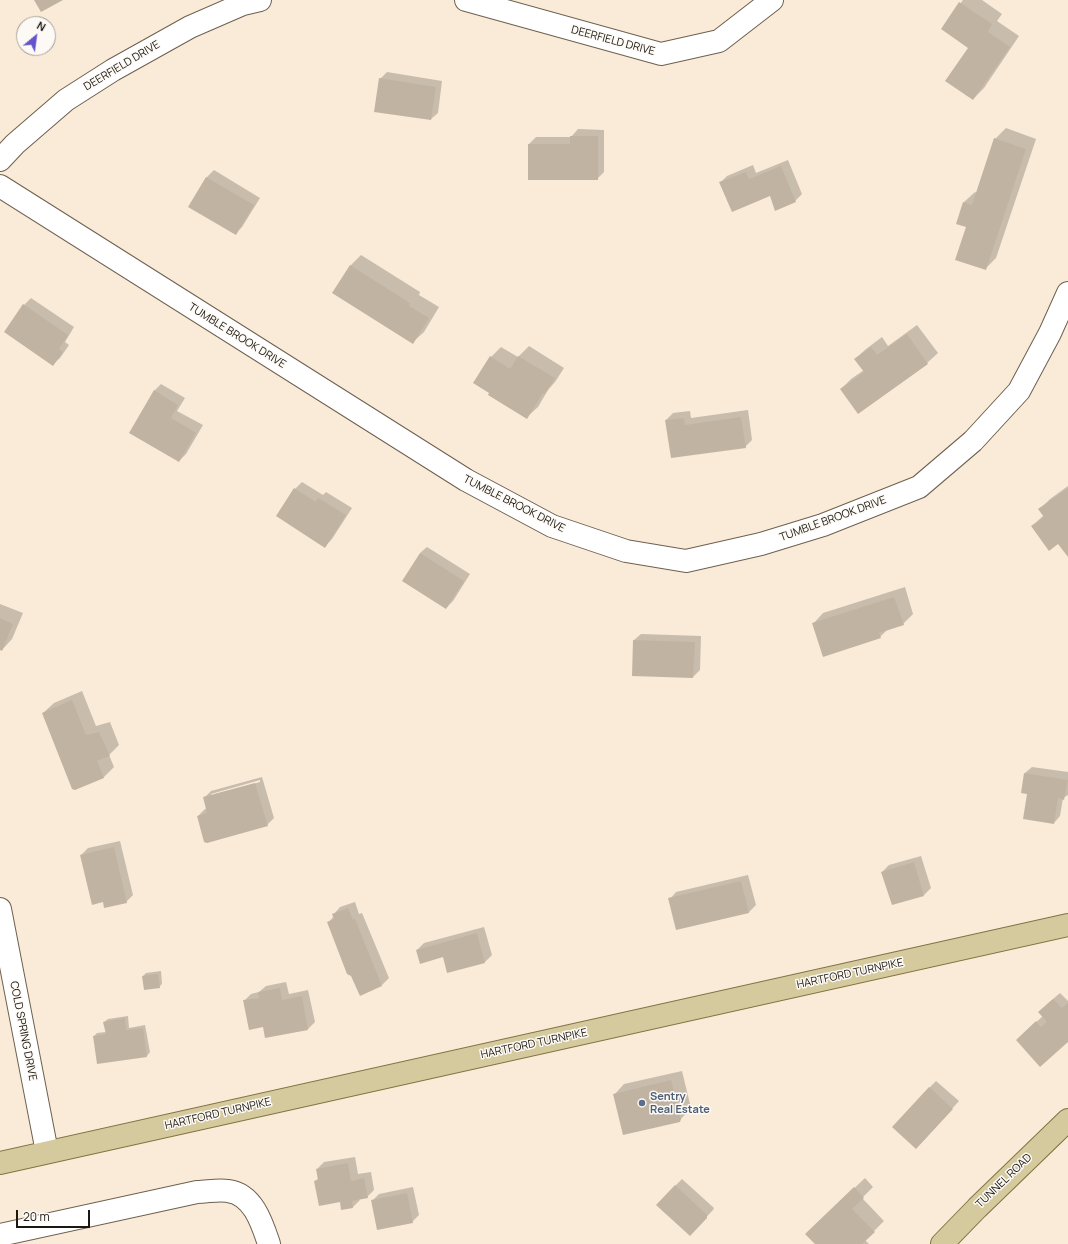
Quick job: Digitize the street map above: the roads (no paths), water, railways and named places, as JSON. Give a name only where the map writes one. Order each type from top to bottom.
[{"type":"main road","name":"HARTFORD TURNPIKE","points":[[0,1163],[1068,926]]},
{"type":"main road","name":"TUNNEL ROAD","points":[[942,1244],[1068,1120]]},
{"type":"street","name":"DEERFIELD DRIVE","points":[[0,160],[15,144],[66,100],[113,70],[190,27],[243,4],[260,0]]},
{"type":"street","name":"DEERFIELD DRIVE","points":[[466,0],[661,54],[719,41],[772,0]]},
{"type":"street","name":"TUMBLE BROOK DRIVE","points":[[0,186],[466,480],[552,526],[626,551],[686,561],[761,544],[823,525],[919,487],[973,441],[1019,391],[1050,333],[1068,293]]},
{"type":"street","name":"COLD SPRING DRIVE","points":[[0,909],[47,1152]]},
{"type":"street","points":[[0,1235],[197,1192],[229,1191],[246,1198],[261,1219],[269,1244]]},
{"type":"place","name":"Sentry Real Estate","points":[[642,1103]]}]
